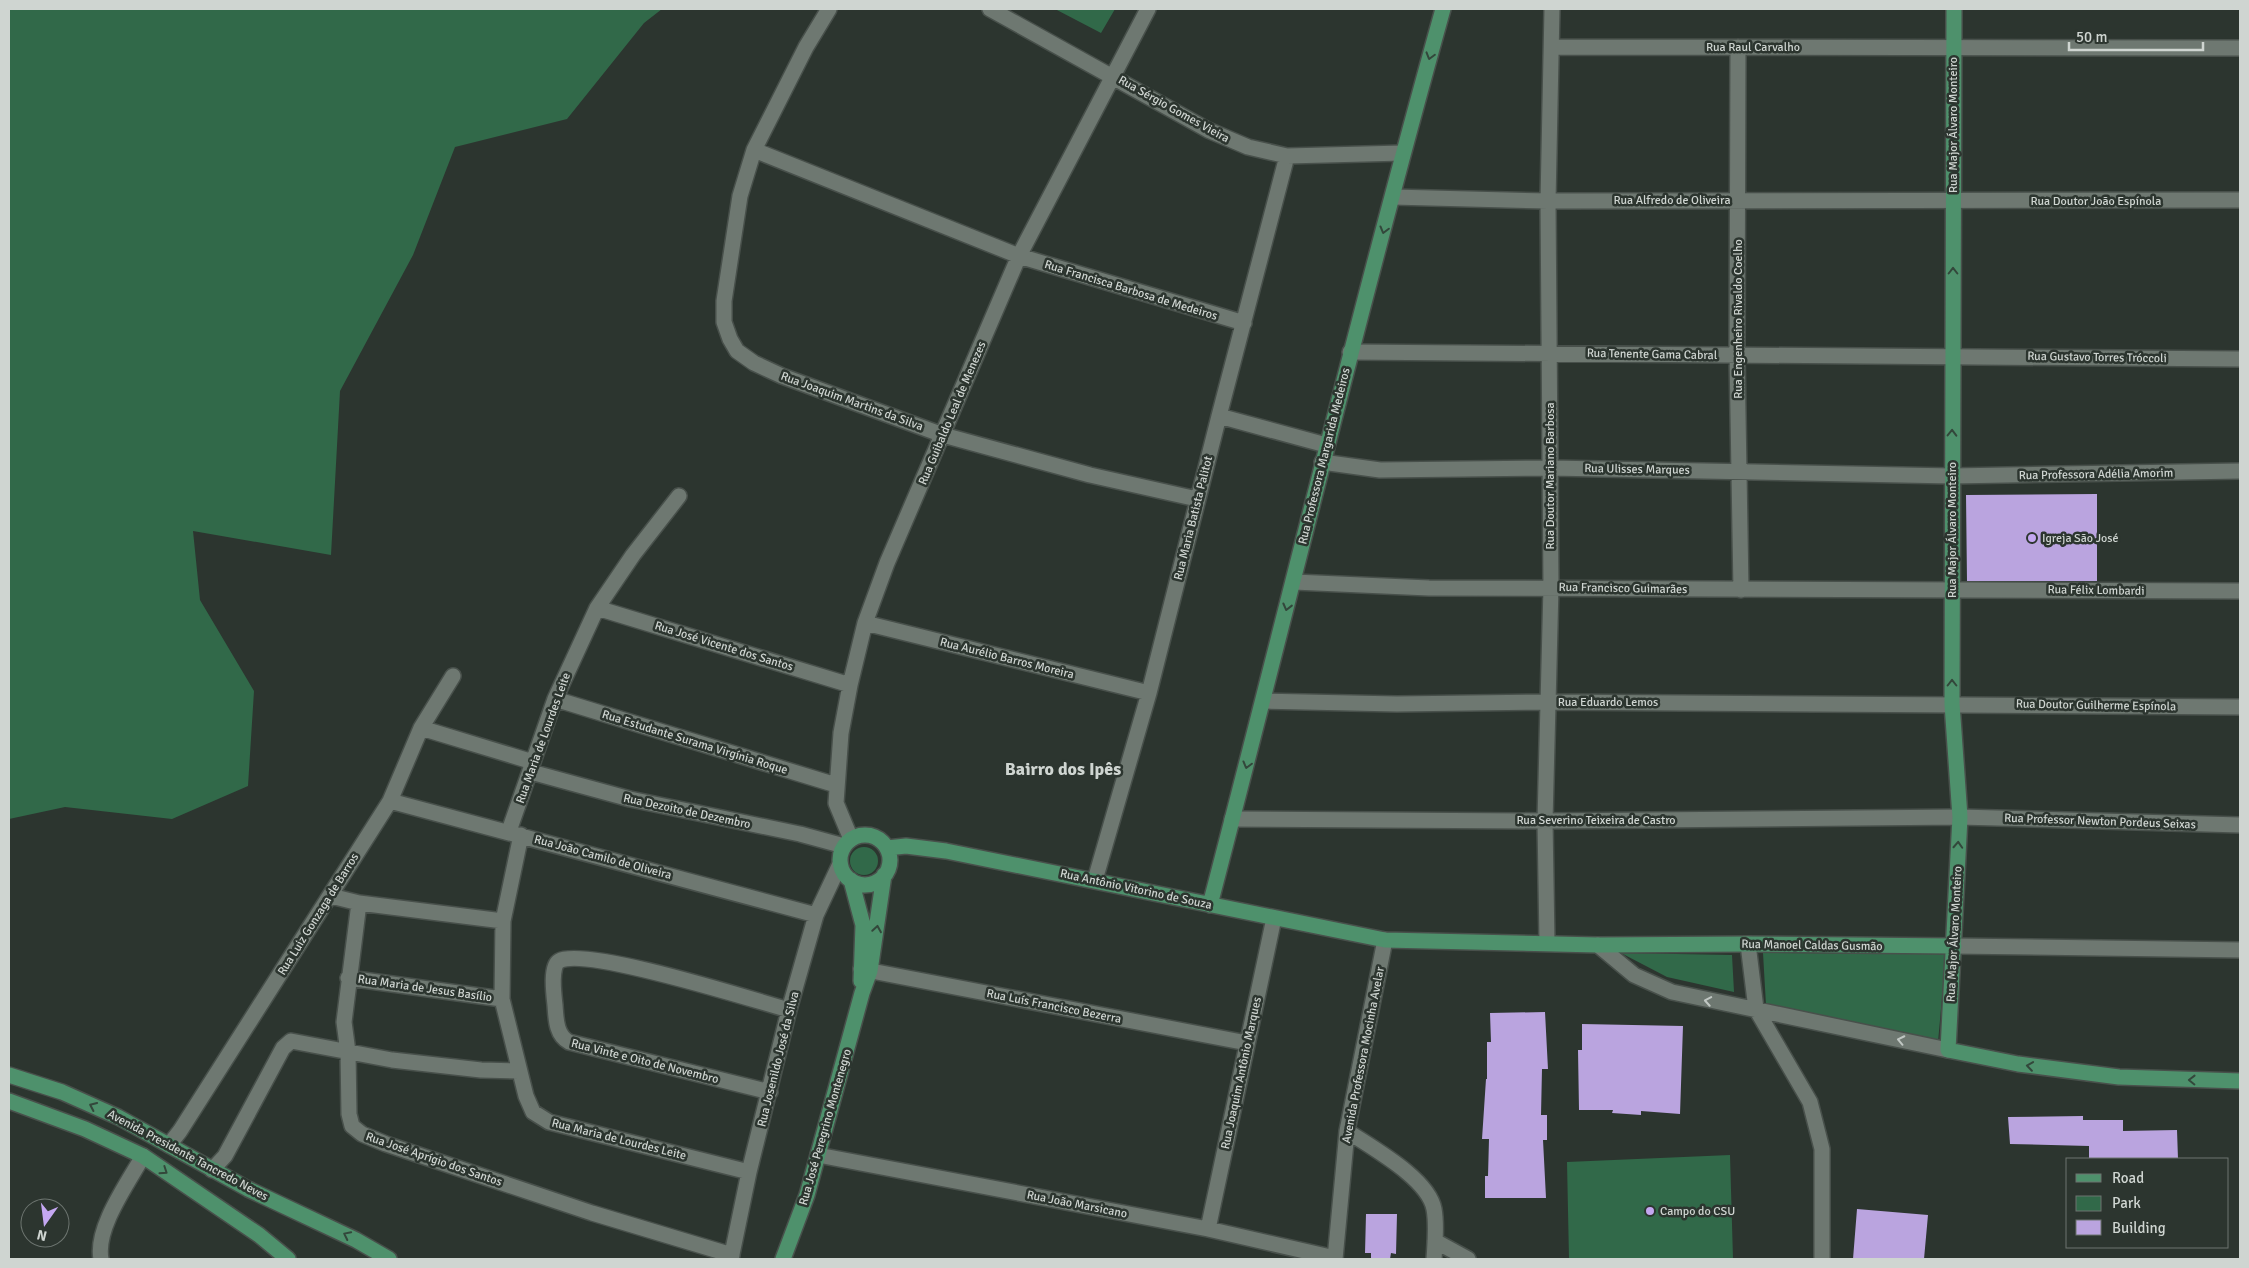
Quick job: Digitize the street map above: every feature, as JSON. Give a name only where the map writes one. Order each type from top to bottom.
[{"type":"main road","name":"Rua Professora Margarida Medeiros","points":[[1210,904],[1264,701],[1350,352],[1443,9]]},
{"type":"main road","name":"Rua Major Álvaro Monteiro","points":[[1948,1050],[1960,817],[1952,704],[1954,9]]},
{"type":"main road","points":[[861,835],[871,836],[880,840],[887,848],[889,857],[884,875],[868,884],[851,880],[844,874],[840,864],[847,843],[861,835]]},
{"type":"main road","name":"Rua Antônio Vitorino de Souza","points":[[887,848],[923,847],[1095,880],[1385,940]]},
{"type":"main road","name":"Rua José Peregrino Montenegro","points":[[782,1259],[807,1194],[862,993],[884,875]]},
{"type":"main road","name":"Rua José Peregrino Montenegro","points":[[851,880],[863,925],[865,970]]},
{"type":"main road","name":"Rua Manoel Caldas Gusmão","points":[[1385,940],[1598,945],[1954,946]]},
{"type":"main road","points":[[1948,1050],[2018,1064],[2119,1078],[2240,1081]]},
{"type":"main road","name":"Avenida Presidente Tancredo Neves","points":[[9,1075],[62,1092],[118,1117],[212,1170],[356,1240],[389,1259]]},
{"type":"main road","name":"Avenida Presidente Tancredo Neves","points":[[9,1101],[85,1129],[143,1156],[259,1236],[288,1259]]},
{"type":"street","name":"Rua Joaquim Martins da Silva","points":[[829,9],[806,46],[754,150],[740,196],[724,301],[724,322],[730,340],[737,351],[754,363],[782,376],[942,435],[1090,475],[1197,499]]},
{"type":"street","name":"Rua Sérgio Gomes Vieira","points":[[990,9],[1208,130],[1248,147],[1287,156],[1403,153]]},
{"type":"street","name":"Rua Guibaldo Leal de Menezes","points":[[847,843],[836,803],[836,785],[850,685],[865,622],[886,563],[1019,256],[1148,9]]},
{"type":"street","name":"Rua Doutor Mariano Barbosa","points":[[1547,943],[1545,821],[1550,702],[1551,587],[1548,201],[1552,9]]},
{"type":"street","name":"Rua Raul Carvalho","points":[[1552,47],[2240,48]]},
{"type":"street","name":"Rua Engenheiro Rivaldo Coelho","points":[[1738,47],[1737,356],[1741,590]]},
{"type":"street","name":"Rua Francisca Barbosa de Medeiros","points":[[754,150],[1019,256],[1244,323]]},
{"type":"street","name":"Rua Maria Batista Palitot","points":[[1095,880],[1149,693],[1197,499],[1287,156]]},
{"type":"street","name":"Rua Alfredo de Oliveira","points":[[1393,197],[1548,201],[1952,202]]},
{"type":"street","name":"Rua Doutor João Espínola","points":[[1952,202],[2240,200]]},
{"type":"street","name":"Rua Tenente Gama Cabral","points":[[1350,352],[1550,352],[1737,356],[1953,355]]},
{"type":"street","name":"Rua Gustavo Torres Tróccoli","points":[[1953,355],[2240,358]]},
{"type":"street","points":[[1219,416],[1326,445]]},
{"type":"street","name":"Rua Ulisses Marques","points":[[1322,462],[1380,470],[1550,468],[1952,476]]},
{"type":"street","name":"Rua Professora Adélia Amorim","points":[[1952,476],[2240,471]]},
{"type":"street","name":"Rua Maria de Lourdes Leite","points":[[680,496],[633,555],[598,608],[555,699],[532,767],[515,833],[503,921],[502,999],[526,1096],[533,1112],[541,1118],[749,1172]]},
{"type":"street","name":"Rua Francisco Guimarães","points":[[1294,582],[1429,588],[1551,587],[1741,590],[1952,588]]},
{"type":"street","name":"Rua Félix Lombardi","points":[[1952,588],[2240,591]]},
{"type":"street","name":"Rua José Vicente dos Santos","points":[[598,608],[850,685]]},
{"type":"street","name":"Rua Aurélio Barros Moreira","points":[[865,622],[1149,693]]},
{"type":"street","name":"Rua Luiz Gonzaga de Barros","points":[[169,1145],[331,896],[390,801],[421,728],[453,676]]},
{"type":"street","name":"Rua Estudante Surama Virgínia Roque","points":[[555,699],[836,785]]},
{"type":"street","name":"Rua Eduardo Lemos","points":[[1264,701],[1397,704],[1550,702],[1952,704]]},
{"type":"street","name":"Rua Doutor Guilherme Espínola","points":[[1952,704],[2240,707]]},
{"type":"street","name":"Rua Dezoito de Dezembro","points":[[421,728],[630,799],[847,843]]},
{"type":"street","name":"Rua João Camilo de Oliveira","points":[[390,801],[816,915]]},
{"type":"street","name":"Rua Severino Teixeira de Castro","points":[[1232,819],[1545,821],[1960,817]]},
{"type":"street","name":"Rua Professor Newton Pordeus Seixas","points":[[1960,817],[2240,825]]},
{"type":"street","name":"Rua Josenildo José da Silva","points":[[731,1257],[749,1172],[789,1010],[816,915],[840,864]]},
{"type":"street","points":[[331,896],[359,902],[503,921]]},
{"type":"street","name":"Rua José Aprígio dos Santos","points":[[359,902],[344,1022],[348,1052],[349,1114],[352,1126],[362,1134],[386,1144],[731,1257]]},
{"type":"street","name":"Rua Joaquim Antônio Marques","points":[[1208,1229],[1274,918]]},
{"type":"street","name":"Avenida Professora Mocinha Avelar","points":[[1335,1258],[1347,1131],[1385,940]]},
{"type":"street","points":[[1748,944],[1756,1009],[1810,1102],[1819,1130],[1822,1148],[1822,1259]]},
{"type":"street","points":[[1598,945],[1634,975],[1658,987],[1697,999],[1756,1009],[1948,1050]]},
{"type":"street","name":"Rua Manoel Caldas Gusmão","points":[[1954,946],[2240,950]]},
{"type":"street","name":"Rua Vinte e Oito de Novembro","points":[[770,1092],[575,1045],[565,1040],[557,1024],[554,974],[556,964],[560,960],[571,959],[612,962],[789,1010]]},
{"type":"street","name":"Rua Luís Francisco Bezerra","points":[[865,970],[1247,1043]]},
{"type":"street","name":"Rua Maria de Jesus Basílio","points":[[348,978],[502,999]]},
{"type":"street","points":[[212,1170],[225,1156],[287,1043],[295,1041],[348,1052],[442,1066],[520,1071]]},
{"type":"street","points":[[1347,1131],[1392,1162],[1424,1189],[1434,1208],[1434,1259]]},
{"type":"street","name":"Rua João Marsicano","points":[[818,1155],[1208,1229],[1335,1258]]},
{"type":"street","points":[[101,1259],[102,1240],[107,1221],[143,1156]]},
{"type":"street","points":[[1435,1241],[1468,1259]]},
{"type":"green space","points":[[9,9],[662,9],[644,23],[567,119],[455,147],[413,255],[340,391],[331,555],[193,531],[200,600],[254,691],[248,786],[172,819],[65,807],[9,819]]},
{"type":"green space","points":[[1055,9],[1115,9],[1101,33]]},
{"type":"green space","points":[[864,847],[874,851],[878,861],[874,871],[864,875],[854,871],[850,861],[854,851]]},
{"type":"green space","points":[[1621,953],[1732,955],[1734,992],[1667,977]]},
{"type":"green space","points":[[1763,953],[1946,954],[1938,1042],[1766,1005]]},
{"type":"green space","name":"Campo do CSU","points":[[1730,1155],[1733,1259],[1569,1259],[1567,1162]]},
{"type":"building","name":"Igreja São José","points":[[2097,494],[2097,581],[1967,581],[1966,495]]},
{"type":"building","points":[[1545,1012],[1548,1069],[1542,1069],[1541,1115],[1547,1115],[1547,1140],[1543,1140],[1546,1198],[1485,1198],[1485,1176],[1488,1176],[1489,1139],[1482,1139],[1487,1079],[1487,1042],[1491,1042],[1490,1013]]},
{"type":"building","points":[[1582,1024],[1683,1026],[1680,1114],[1641,1111],[1641,1115],[1612,1113],[1613,1110],[1579,1110],[1578,1050],[1582,1050]]},
{"type":"building","points":[[2083,1116],[2083,1120],[2123,1120],[2123,1131],[2177,1130],[2178,1158],[2089,1158],[2089,1146],[2010,1144],[2008,1117]]},
{"type":"building","points":[[1857,1209],[1928,1215],[1924,1259],[1853,1259]]},
{"type":"building","points":[[1366,1214],[1397,1214],[1396,1254],[1391,1253],[1390,1259],[1371,1259],[1371,1253],[1365,1253]]},
{"type":"place","name":"Igreja São José","points":[[2032,538]]},
{"type":"place","name":"Campo do CSU","points":[[1650,1211]]},
{"type":"district","name":"Bairro dos Ipês","points":[[1063,769]]}]
